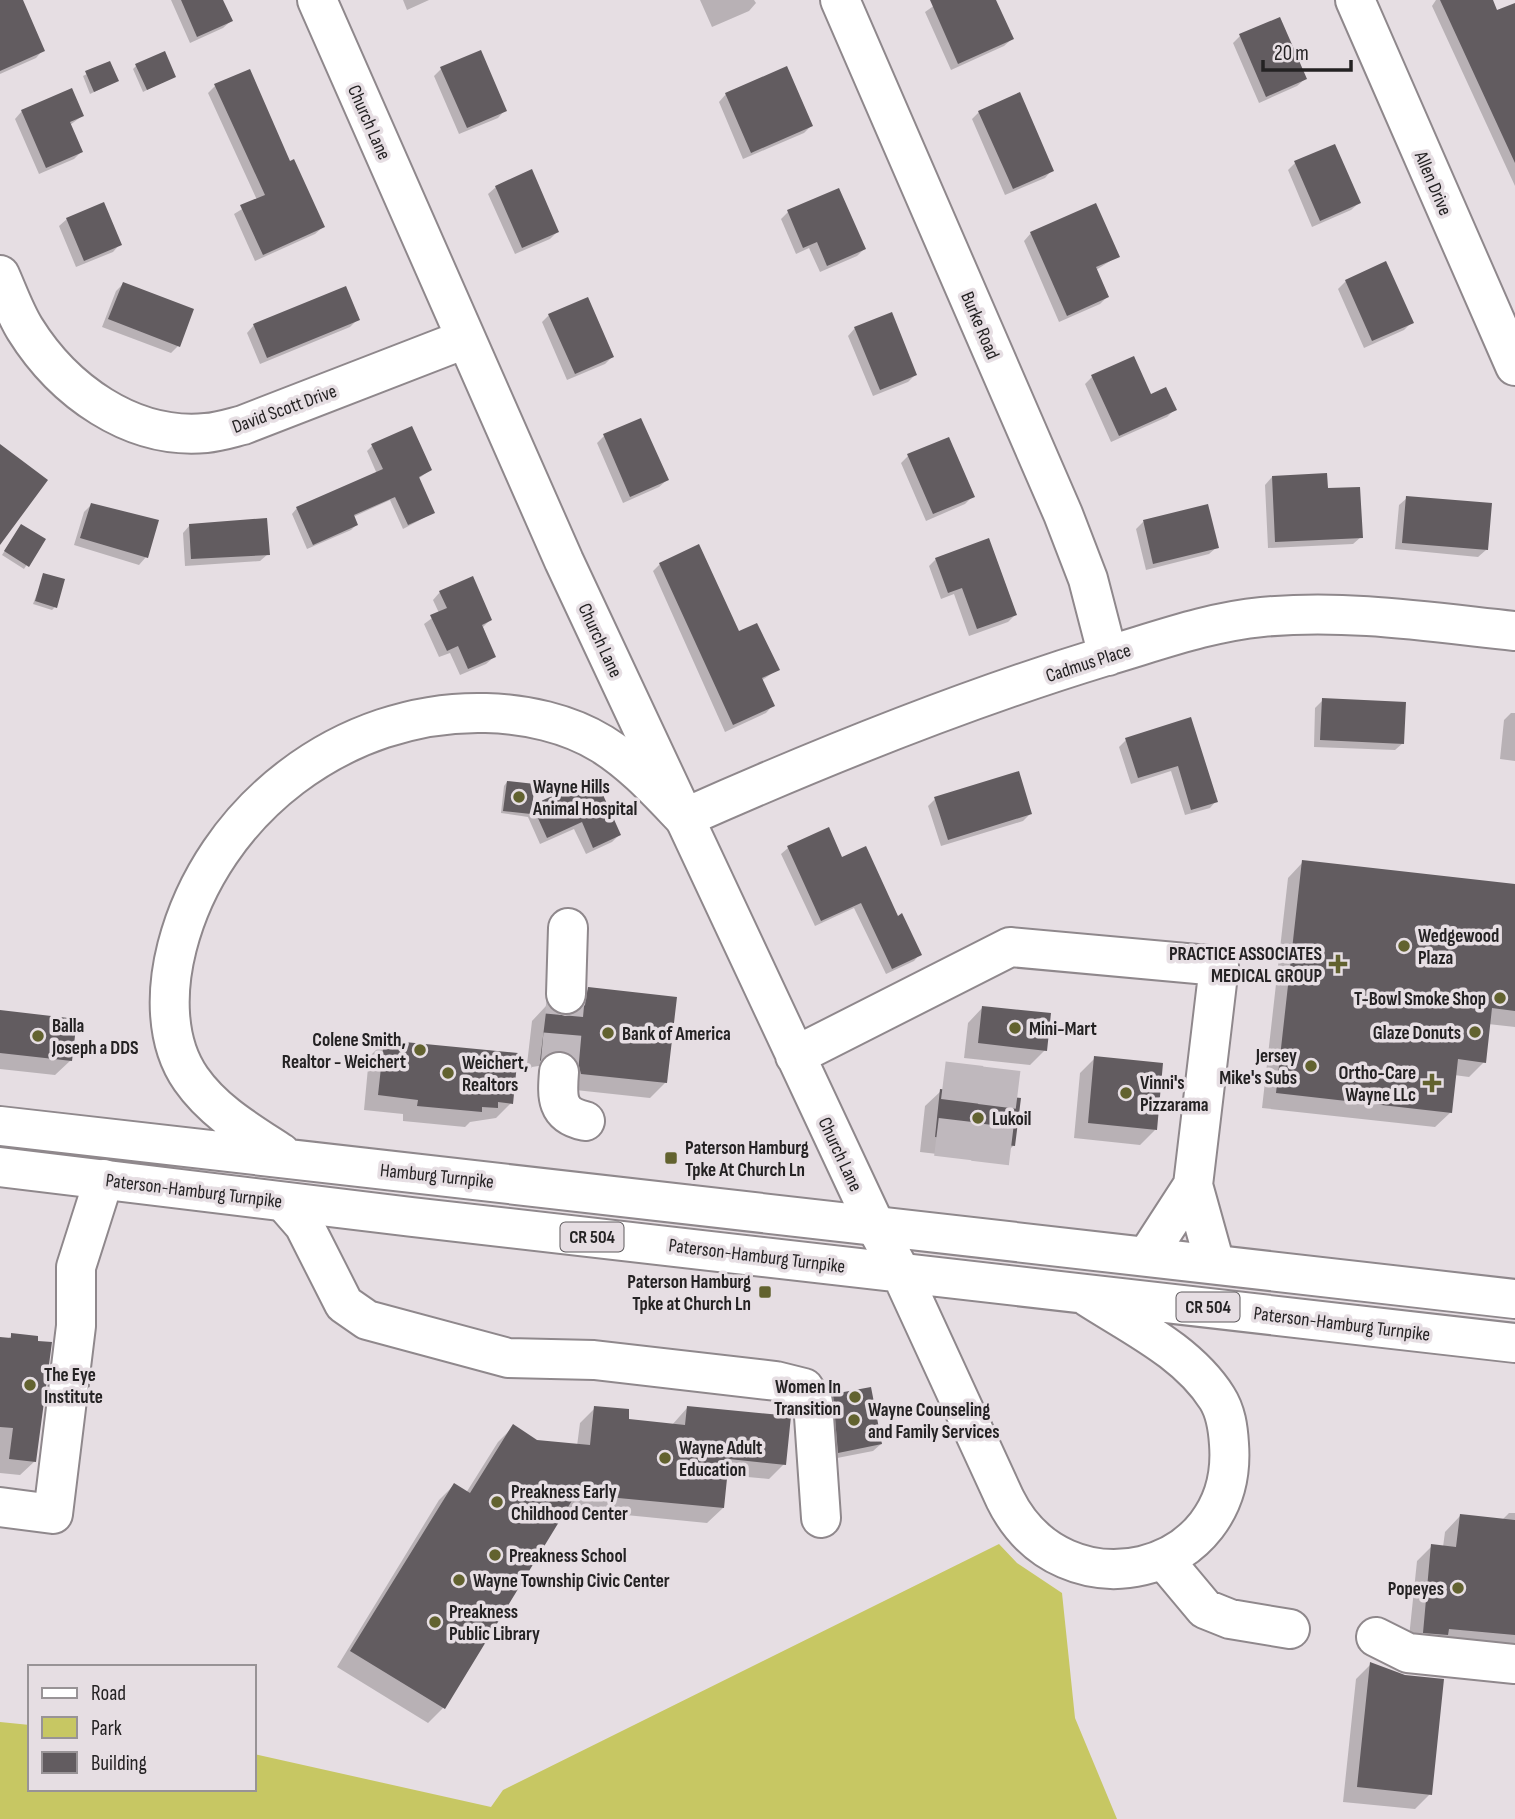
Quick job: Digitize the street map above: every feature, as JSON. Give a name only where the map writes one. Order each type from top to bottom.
[{"type":"main road","name":"Church Lane","points":[[317,0],[564,561],[1005,1499],[1023,1530],[1064,1560],[1082,1567],[1130,1570],[1164,1560],[1194,1538],[1225,1493],[1230,1458],[1228,1424],[1219,1400],[1200,1376],[1168,1348],[1080,1292]]},
{"type":"main road","name":"Burke Road","points":[[840,0],[1063,514],[1088,579],[1108,656]]},
{"type":"main road","name":"Allen Drive","points":[[1354,0],[1515,366]]},
{"type":"main road","name":"David Scott Drive","points":[[0,275],[24,328],[49,363],[79,391],[112,413],[147,428],[183,433],[208,433],[243,425],[465,338]]},
{"type":"main road","name":"Cadmus Place","points":[[684,818],[884,732],[1196,629],[1259,617],[1324,613],[1515,631]]},
{"type":"main road","points":[[288,1158],[217,1109],[192,1080],[176,1046],[169,1001],[172,964],[192,899],[242,822],[270,794],[310,762],[377,730],[422,718],[462,712],[502,714],[565,727],[601,743],[638,770],[684,818]]},
{"type":"main road","points":[[566,994],[568,928]]},
{"type":"main road","points":[[795,1056],[1010,947],[1219,966],[1193,1185],[1215,1264]]},
{"type":"main road","points":[[559,1072],[557,1099],[562,1110],[573,1119],[585,1121]]},
{"type":"main road","name":"Hamburg Turnpike","points":[[0,1126],[875,1225]]},
{"type":"main road","name":"Paterson-Hamburg Turnpike","points":[[0,1167],[1515,1343]]},
{"type":"main road","points":[[0,1507],[53,1514],[76,1326],[76,1267],[104,1178]]},
{"type":"main road","points":[[1147,1256],[1193,1185]]},
{"type":"main road","points":[[284,1202],[304,1225],[327,1276],[344,1304],[367,1320],[409,1334],[508,1359],[594,1360],[776,1381],[804,1388],[813,1402],[821,1518]]},
{"type":"main road","name":"CR 504","points":[[875,1225],[1515,1299]]},
{"type":"main road","points":[[1164,1560],[1205,1609],[1230,1619],[1290,1629]]},
{"type":"main road","points":[[1376,1637],[1408,1653],[1515,1664]]},
{"type":"green space","points":[[999,1544],[1017,1563],[1062,1593],[1075,1718],[1117,1819],[0,1819],[0,1722],[28,1725],[28,1791],[256,1791],[256,1754],[491,1807],[503,1790]]},
{"type":"building","points":[[0,0],[23,0],[45,51],[0,71]]},
{"type":"building","points":[[181,0],[223,0],[233,21],[197,37]]},
{"type":"building","points":[[930,0],[996,0],[1014,39],[958,64]]},
{"type":"building","points":[[1440,0],[1493,0],[1497,10],[1515,3],[1515,163]]},
{"type":"building","points":[[1280,17],[1307,79],[1266,97],[1239,34]]},
{"type":"building","points":[[481,50],[507,111],[467,128],[440,67]]},
{"type":"building","points":[[165,51],[176,77],[147,90],[135,64]]},
{"type":"building","points":[[110,61],[119,81],[94,92],[85,71]]},
{"type":"building","points":[[787,66],[813,126],[751,153],[725,93]]},
{"type":"building","points":[[250,69],[290,161],[294,159],[325,227],[263,255],[240,205],[265,195],[214,84]]},
{"type":"building","points":[[72,88],[84,116],[70,122],[83,152],[46,168],[21,110]]},
{"type":"building","points":[[1020,92],[1054,171],[1013,189],[978,111]]},
{"type":"building","points":[[1335,144],[1361,203],[1320,221],[1294,161]]},
{"type":"building","points":[[532,169],[559,232],[522,248],[495,186]]},
{"type":"building","points":[[839,188],[866,249],[827,266],[817,242],[803,248],[787,210]]},
{"type":"building","points":[[104,202],[122,245],[84,261],[66,218]]},
{"type":"building","points":[[1096,203],[1120,257],[1096,267],[1109,297],[1067,316],[1030,232]]},
{"type":"building","points":[[1386,261],[1414,323],[1372,341],[1345,280]]},
{"type":"building","points":[[123,282],[194,309],[180,347],[108,319]]},
{"type":"building","points":[[346,286],[360,320],[267,358],[253,324]]},
{"type":"building","points":[[588,297],[614,357],[575,374],[548,314]]},
{"type":"building","points":[[892,312],[917,375],[880,390],[854,327]]},
{"type":"building","points":[[1134,356],[1151,394],[1166,387],[1177,410],[1119,436],[1091,375]]},
{"type":"building","points":[[641,418],[669,480],[630,497],[603,434]]},
{"type":"building","points":[[412,426],[432,470],[419,477],[435,513],[408,525],[395,497],[354,515],[358,525],[313,545],[296,507],[383,469],[371,444]]},
{"type":"building","points":[[949,437],[975,497],[933,514],[907,454]]},
{"type":"building","points":[[0,444],[48,480],[0,545]]},
{"type":"building","points":[[1327,473],[1328,488],[1360,487],[1363,538],[1275,542],[1272,476]]},
{"type":"building","points":[[1406,496],[1492,503],[1488,550],[1402,543]]},
{"type":"building","points":[[91,503],[159,520],[148,558],[80,538]]},
{"type":"building","points":[[1208,504],[1219,548],[1153,564],[1143,520]]},
{"type":"building","points":[[267,518],[270,555],[191,559],[189,524]]},
{"type":"building","points":[[21,524],[46,539],[29,567],[4,551]]},
{"type":"building","points":[[989,538],[1017,615],[977,629],[962,588],[948,593],[935,558]]},
{"type":"building","points":[[699,544],[739,631],[757,623],[780,670],[762,678],[775,706],[733,725],[659,563]]},
{"type":"building","points":[[43,573],[65,579],[57,608],[35,601]]},
{"type":"building","points":[[473,576],[492,620],[482,625],[496,657],[468,669],[458,646],[447,651],[430,615],[447,608],[439,591]]},
{"type":"building","points":[[1322,698],[1406,702],[1404,744],[1320,740]]},
{"type":"building","points":[[1191,717],[1218,802],[1191,810],[1178,766],[1138,778],[1125,738]]},
{"type":"building","points":[[1019,771],[1032,814],[948,840],[934,797]]},
{"type":"building","points":[[595,777],[621,835],[593,848],[582,822],[547,838],[532,805]]},
{"type":"building","name":"Wayne Hills Animal Hospital","points":[[507,781],[535,784],[531,814],[503,811]]},
{"type":"building","points":[[829,827],[842,857],[866,846],[898,916],[902,913],[922,955],[892,969],[861,903],[821,921],[787,846]]},
{"type":"building","name":"Wedgewood Plaza","points":[[1302,860],[1515,884],[1515,1011],[1492,1008],[1486,1063],[1458,1059],[1452,1113],[1276,1093]]},
{"type":"building","name":"Bank of America","points":[[588,987],[677,997],[667,1083],[581,1074],[578,1062],[571,1054],[561,1050],[549,1053],[540,1061],[547,1004],[555,1013],[565,1016],[576,1014],[585,1005]]},
{"type":"building","name":"Mini-Mart","points":[[982,1006],[1051,1013],[1047,1051],[978,1043]]},
{"type":"building","name":"Balla Joseph a DDS","points":[[0,1010],[77,1019],[72,1061],[0,1053]]},
{"type":"building","name":"Weichert, Realtors","points":[[384,1040],[518,1053],[513,1104],[498,1102],[498,1108],[482,1107],[482,1112],[417,1106],[418,1100],[378,1095]]},
{"type":"building","name":"Vinni's Pizzarama","points":[[1094,1056],[1163,1063],[1157,1130],[1088,1123]]},
{"type":"building","name":"Lukoil","points":[[940,1089],[1021,1098],[1015,1146],[935,1137]]},
{"type":"building","name":"The Eye Institute","points":[[11,1333],[38,1336],[38,1341],[52,1342],[36,1462],[9,1459],[13,1428],[0,1427],[0,1337],[11,1338]]},
{"type":"building","name":"Wayne Counseling and Family Services","points":[[871,1387],[882,1444],[838,1453],[833,1394]]},
{"type":"building","name":"Wayne Township Civic Center","points":[[594,1406],[629,1409],[629,1419],[685,1425],[687,1406],[791,1416],[786,1465],[729,1459],[724,1508],[576,1494],[445,1709],[350,1651],[454,1483],[470,1493],[513,1424],[537,1440],[590,1445]]},
{"type":"building","points":[[1460,1514],[1515,1520],[1515,1635],[1449,1629],[1448,1635],[1423,1633],[1431,1544],[1456,1547]]},
{"type":"building","points":[[1370,1662],[1405,1675],[1444,1679],[1432,1795],[1357,1787]]},
{"type":"tunnel","points":[[559,1072],[566,994]]},
{"type":"tunnel","points":[[953,1158],[965,1060]]},
{"type":"tunnel","points":[[990,1163],[1002,1065]]},
{"type":"place","name":"Wayne Hills Animal Hospital","points":[[519,797]]},
{"type":"place","name":"Wedgewood Plaza","points":[[1404,946]]},
{"type":"place","name":"PRACTICE ASSOCIATES MEDICAL GROUP","points":[[1338,964]]},
{"type":"place","name":"T-Bowl Smoke Shop","points":[[1500,998]]},
{"type":"place","name":"Mini-Mart","points":[[1015,1028]]},
{"type":"place","name":"Glaze Donuts","points":[[1475,1032]]},
{"type":"place","name":"Bank of America","points":[[608,1033]]},
{"type":"place","name":"Balla Joseph a DDS","points":[[38,1036]]},
{"type":"place","name":"Colene Smith, Realtor - Weichert","points":[[420,1050]]},
{"type":"place","name":"Jersey Mike's Subs","points":[[1311,1066]]},
{"type":"place","name":"Weichert, Realtors","points":[[448,1073]]},
{"type":"place","name":"Ortho-Care Wayne LLc","points":[[1432,1083]]},
{"type":"place","name":"Vinni's Pizzarama","points":[[1126,1093]]},
{"type":"place","name":"Lukoil","points":[[978,1118]]},
{"type":"place","name":"Paterson Hamburg Tpke At Church Ln","points":[[671,1158]]},
{"type":"place","name":"Paterson Hamburg Tpke at Church Ln","points":[[765,1292]]},
{"type":"place","name":"The Eye Institute","points":[[30,1385]]},
{"type":"place","name":"Women In Transition","points":[[855,1397]]},
{"type":"place","name":"Wayne Counseling and Family Services","points":[[854,1420]]},
{"type":"place","name":"Wayne Adult Education","points":[[665,1458]]},
{"type":"place","name":"Preakness Early Childhood Center","points":[[497,1502]]},
{"type":"place","name":"Preakness School","points":[[495,1555]]},
{"type":"place","name":"Wayne Township Civic Center","points":[[459,1580]]},
{"type":"place","name":"Popeyes","points":[[1458,1588]]},
{"type":"place","name":"Preakness Public Library","points":[[435,1622]]}]
